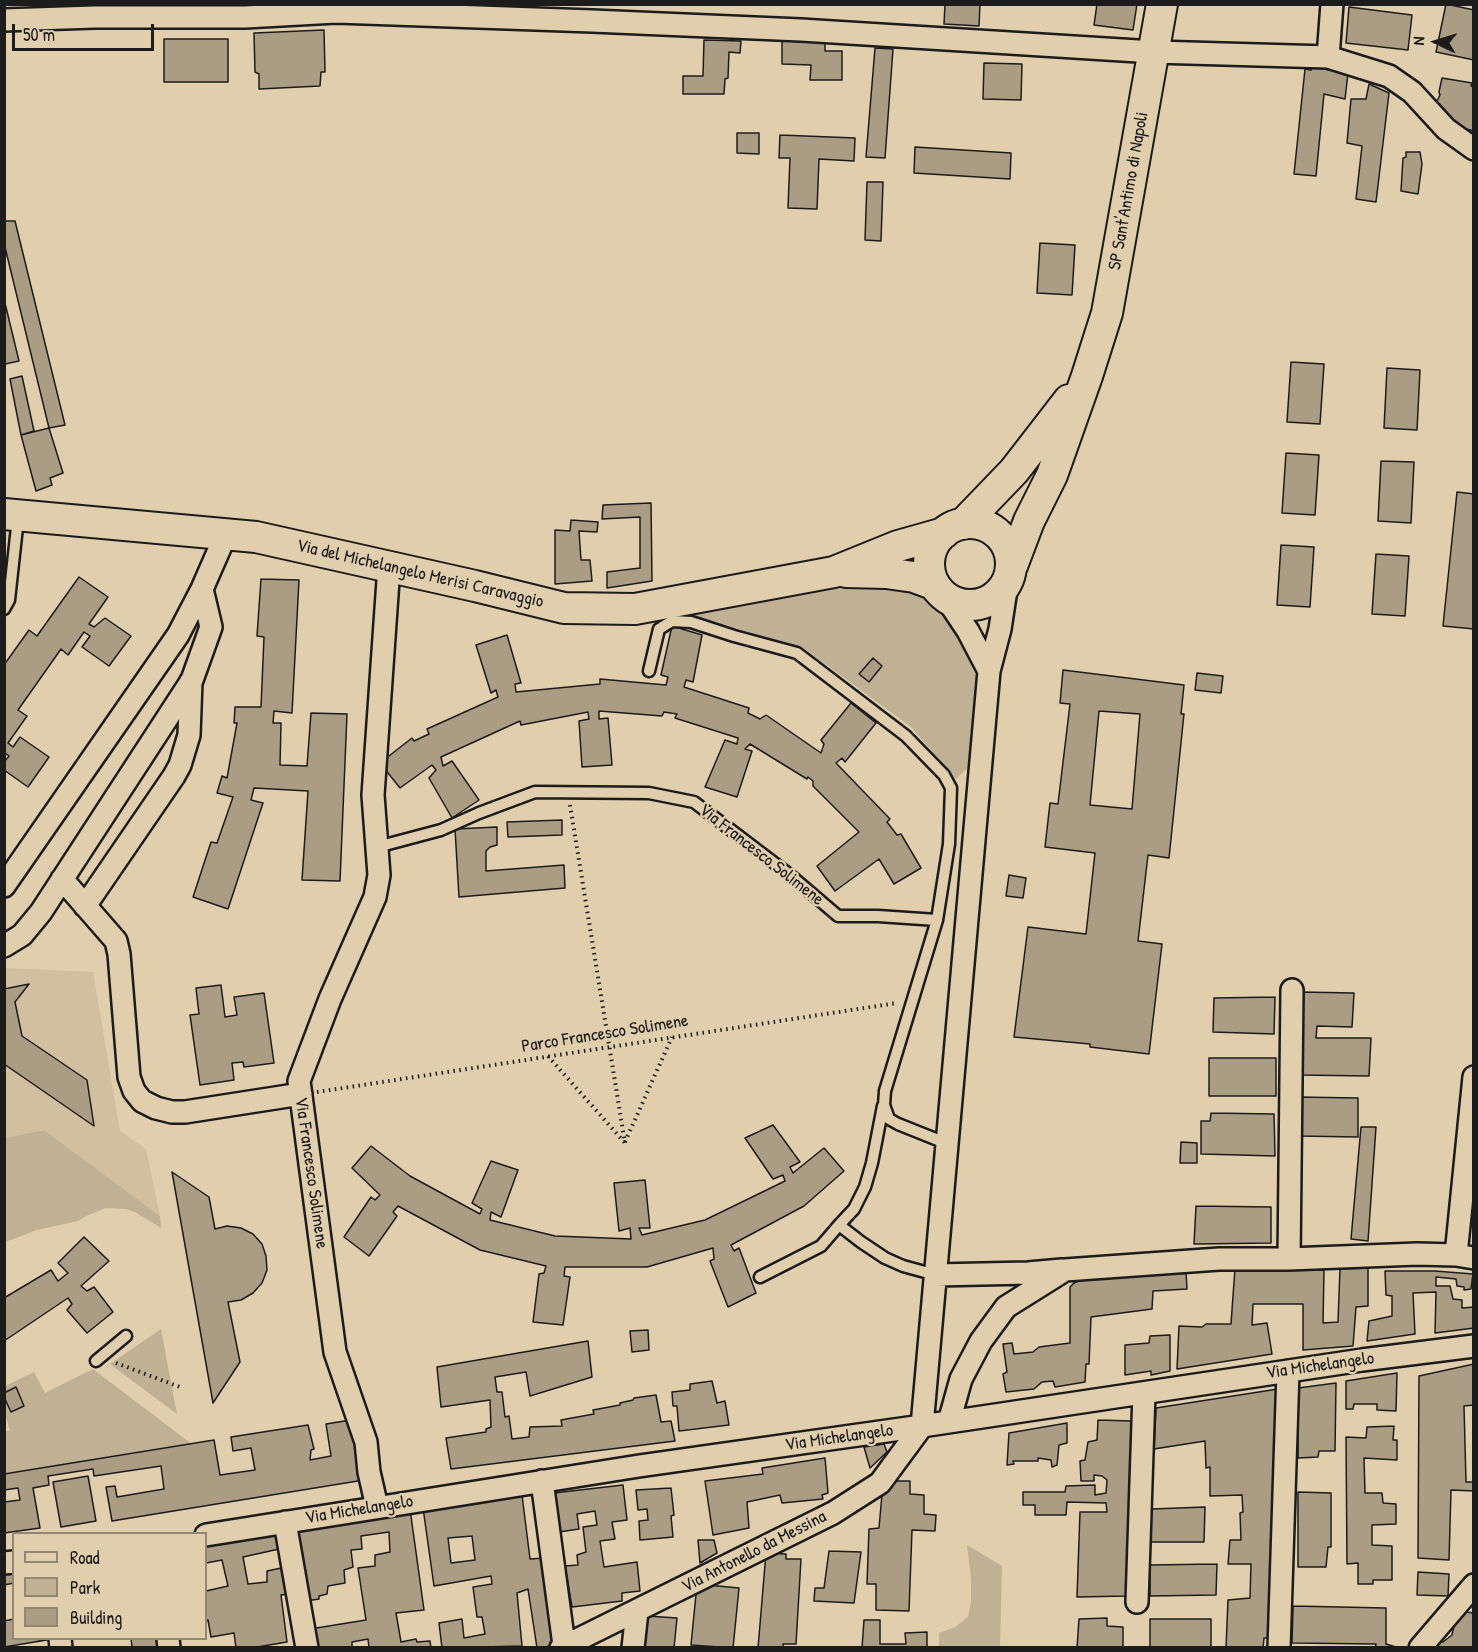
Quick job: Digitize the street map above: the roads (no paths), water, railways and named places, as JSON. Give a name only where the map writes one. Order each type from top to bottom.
[{"type":"street","name":"SP Sant'Antimo di Napoli","points":[[1009,574],[1029,521],[1052,475],[1107,313],[1162,4]]},
{"type":"street","points":[[1328,57],[1332,4]]},
{"type":"street","points":[[4,20],[94,17],[245,17],[325,9],[778,29],[1154,52],[1328,57],[1389,76],[1412,92],[1446,129],[1473,149]]},
{"type":"street","name":"SP Sant'Antimo di Napoli","points":[[953,528],[1014,471],[1087,376]]},
{"type":"street","name":"Via del Michelangelo Merisi Caravaggio","points":[[11,514],[256,537],[564,608],[635,609],[834,572],[898,546],[953,528]]},
{"type":"street","points":[[922,1426],[989,671],[1000,629],[1009,574],[1010,554],[1005,542],[987,526],[975,523],[953,528],[936,541],[931,551],[930,573],[968,631],[989,671]]},
{"type":"street","points":[[4,886],[178,635],[202,589],[226,534]]},
{"type":"street","name":"Via Francesco Solimene","points":[[377,1507],[369,1472],[366,1442],[335,1352],[299,1081],[330,999],[375,897],[379,875],[373,795],[388,566]]},
{"type":"street","name":"Via del Michelangelo Merisi Caravaggio","points":[[834,572],[886,573],[914,577],[940,591]]},
{"type":"street","points":[[940,591],[958,604],[973,606],[987,603],[999,595],[1009,574]]},
{"type":"street","points":[[4,946],[22,935],[41,912],[192,680],[211,627],[202,589]]},
{"type":"street","points":[[86,906],[180,765],[189,735],[192,680]]},
{"type":"street","points":[[62,879],[116,941],[129,1077],[134,1091],[142,1101],[156,1108],[185,1112],[301,1094]]},
{"type":"street","points":[[1289,1259],[1292,990]]},
{"type":"street","points":[[936,1275],[1028,1273],[1219,1259],[1417,1254],[1465,1256],[1473,1077]]},
{"type":"street","points":[[949,1422],[961,1379],[981,1341],[1006,1307],[1065,1270]]},
{"type":"street","name":"Via Michelangelo","points":[[207,1534],[542,1481],[1362,1360],[1473,1346]]},
{"type":"street","points":[[1279,1647],[1288,1371]]},
{"type":"street","points":[[1137,1602],[1144,1393]]},
{"type":"street","name":"Via Antonello da Messina","points":[[562,1646],[833,1513],[880,1483],[922,1426]]},
{"type":"street","points":[[542,1481],[562,1646]]},
{"type":"street","points":[[285,1522],[307,1647]]},
{"type":"street","points":[[1420,1647],[1473,1585]]},
{"type":"street","points":[[633,1647],[637,1611]]},
{"type":"lane","points":[[4,609],[9,600],[11,514]]},
{"type":"lane","points":[[649,671],[659,629],[672,621],[691,622],[797,653],[906,736],[944,775],[951,788],[949,844],[937,920],[885,1091],[872,1163],[865,1187],[854,1209],[821,1246],[760,1276]]},
{"type":"lane","name":"Via Francesco Solimene","points":[[377,847],[441,830],[535,792],[649,793],[694,802],[790,875],[838,916],[937,920]]},
{"type":"lane","points":[[884,1104],[889,1119],[948,1144]]},
{"type":"lane","points":[[839,1225],[885,1258],[903,1266],[936,1275]]},
{"type":"lane","points":[[98,1359],[126,1336]]}]
